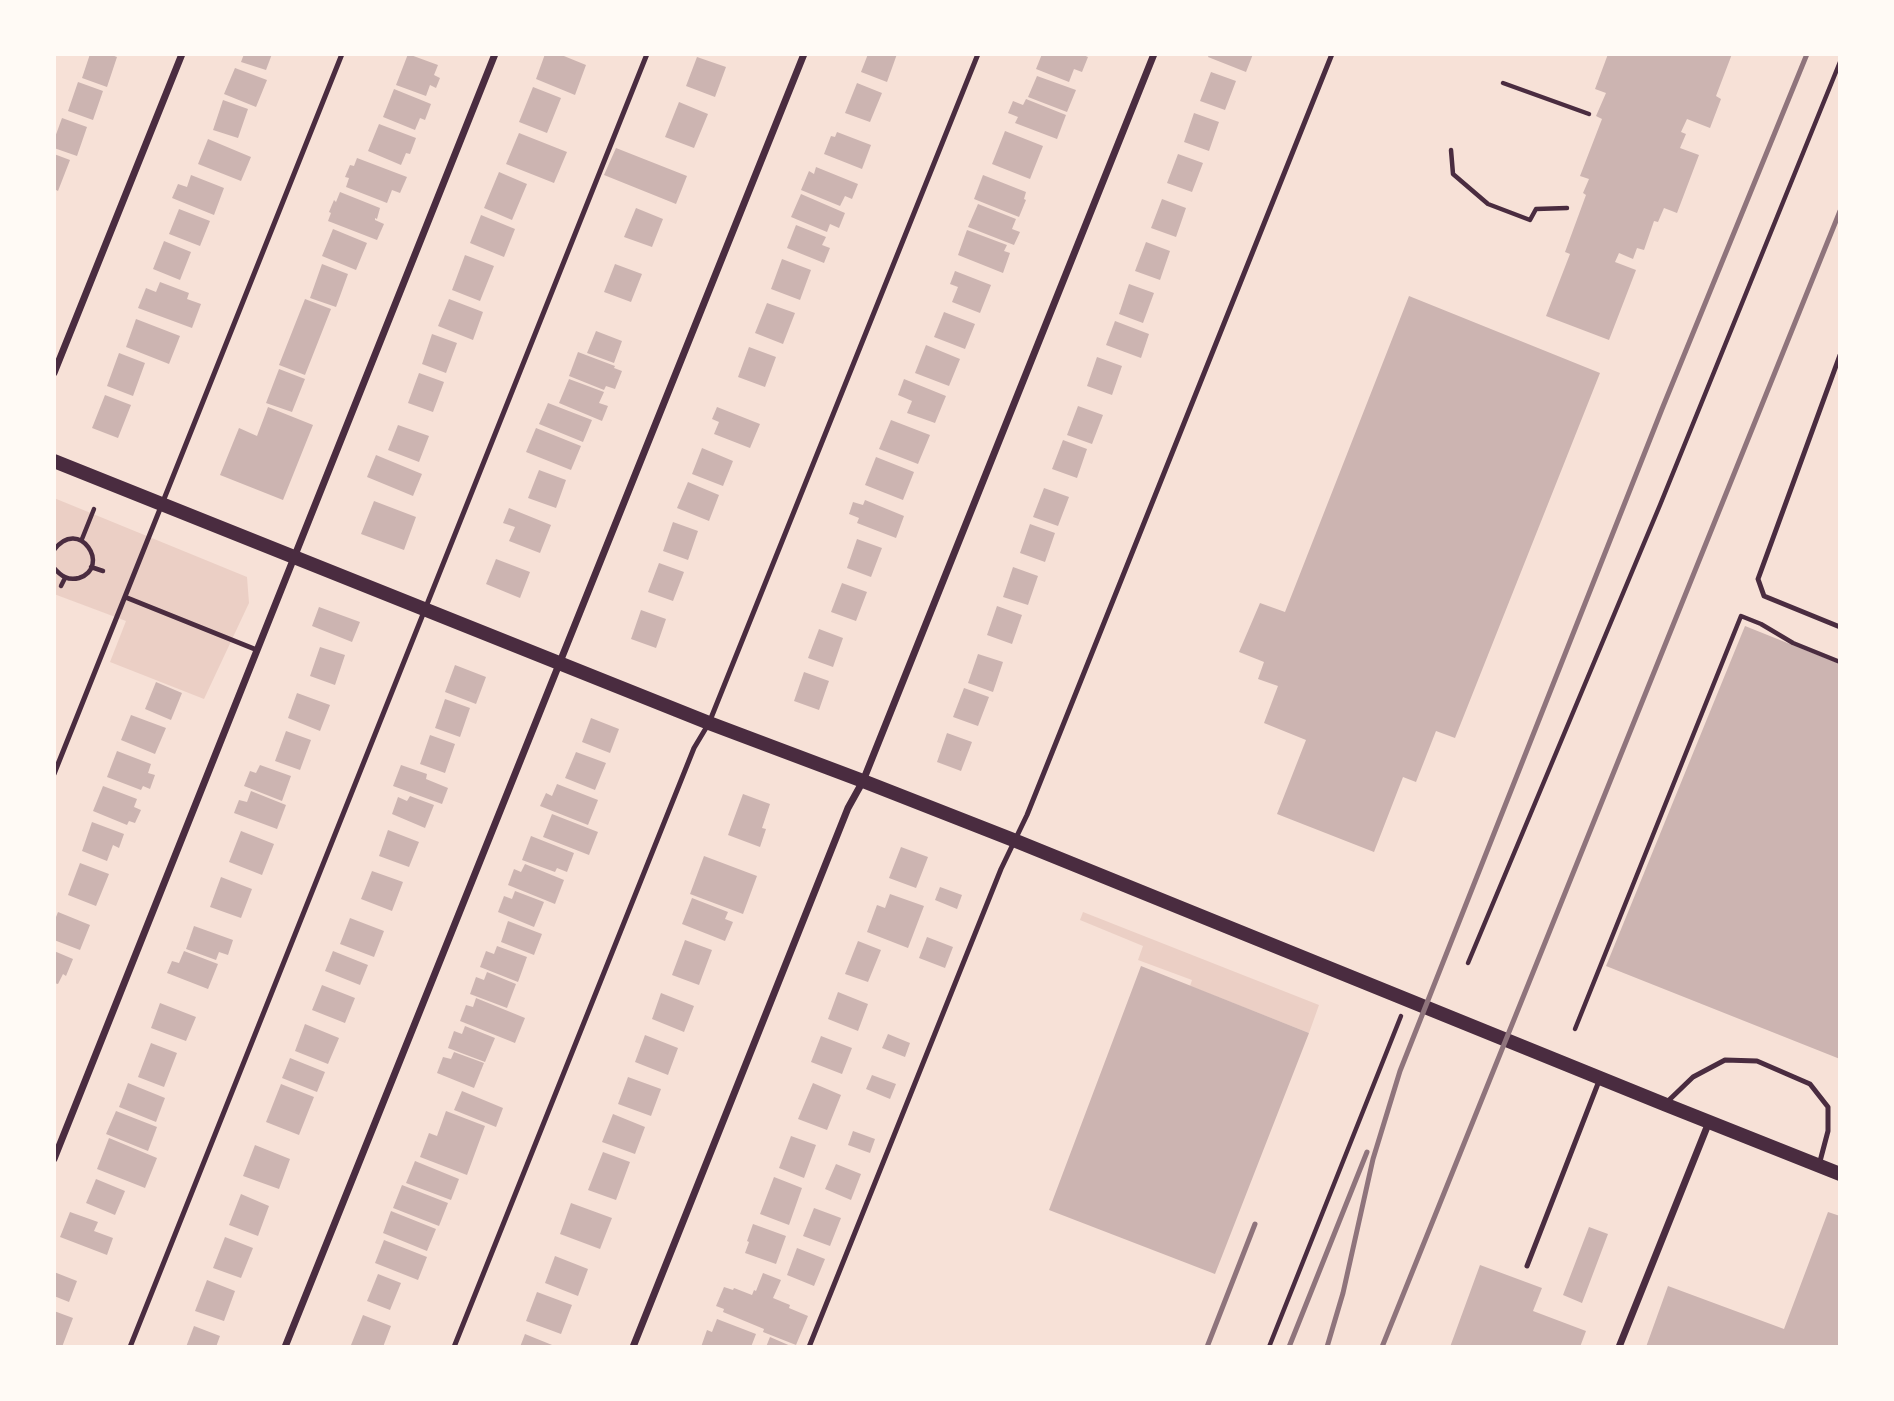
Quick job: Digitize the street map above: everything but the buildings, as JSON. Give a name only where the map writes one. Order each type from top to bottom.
[{"type":"main road","points":[[54,461],[709,723],[1016,841],[1840,1174]]},
{"type":"street","points":[[54,373],[182,54]]},
{"type":"street","points":[[54,1159],[495,54]]},
{"type":"street","points":[[285,1347],[804,54]]},
{"type":"street","points":[[633,1347],[1154,54]]},
{"type":"street","points":[[1619,1347],[1709,1122]]},
{"type":"lane","points":[[54,774],[342,54]]},
{"type":"lane","points":[[130,1347],[648,54]]},
{"type":"lane","points":[[453,1347],[694,748],[709,723],[978,54]]},
{"type":"lane","points":[[809,1347],[1001,869],[1016,841],[1332,54]]},
{"type":"lane","points":[[1840,355],[1758,579],[1764,596],[1840,627]]},
{"type":"lane","points":[[125,597],[257,650]]},
{"type":"lane","points":[[1664,1104],[1693,1077],[1725,1060],[1757,1061],[1810,1084],[1828,1107],[1828,1131],[1819,1165]]},
{"type":"lane","points":[[1527,1266],[1600,1078]]},
{"type":"path","points":[[1468,963],[1660,505],[1840,62]]},
{"type":"path","points":[[1503,83],[1589,114]]},
{"type":"path","points":[[1451,150],[1453,174],[1488,204],[1530,220],[1536,209],[1567,208]]},
{"type":"path","points":[[82,539],[94,509]]},
{"type":"path","points":[[54,550],[65,540],[82,539],[92,552],[93,560],[86,575],[72,580],[65,578],[54,568]]},
{"type":"path","points":[[92,567],[103,571]]},
{"type":"path","points":[[61,586],[65,578]]},
{"type":"path","points":[[1575,1029],[1741,616],[1761,624],[1793,643],[1840,662]]},
{"type":"path","points":[[1269,1347],[1408,999]]},
{"type":"shaded area","points":[[54,498],[247,577],[249,603],[204,699],[110,662],[126,621],[54,594]]},
{"type":"shaded area","points":[[1083,912],[1319,1005],[1309,1033],[1190,986],[1192,980],[1138,960],[1143,946],[1080,920]]},
{"type":"railway","points":[[1327,1347],[1343,1293],[1373,1159],[1400,1071],[1662,409],[1807,54]]},
{"type":"railway","points":[[1382,1347],[1840,211]]},
{"type":"railway","points":[[1289,1347],[1367,1152]]},
{"type":"railway","points":[[1207,1347],[1255,1224]]}]
